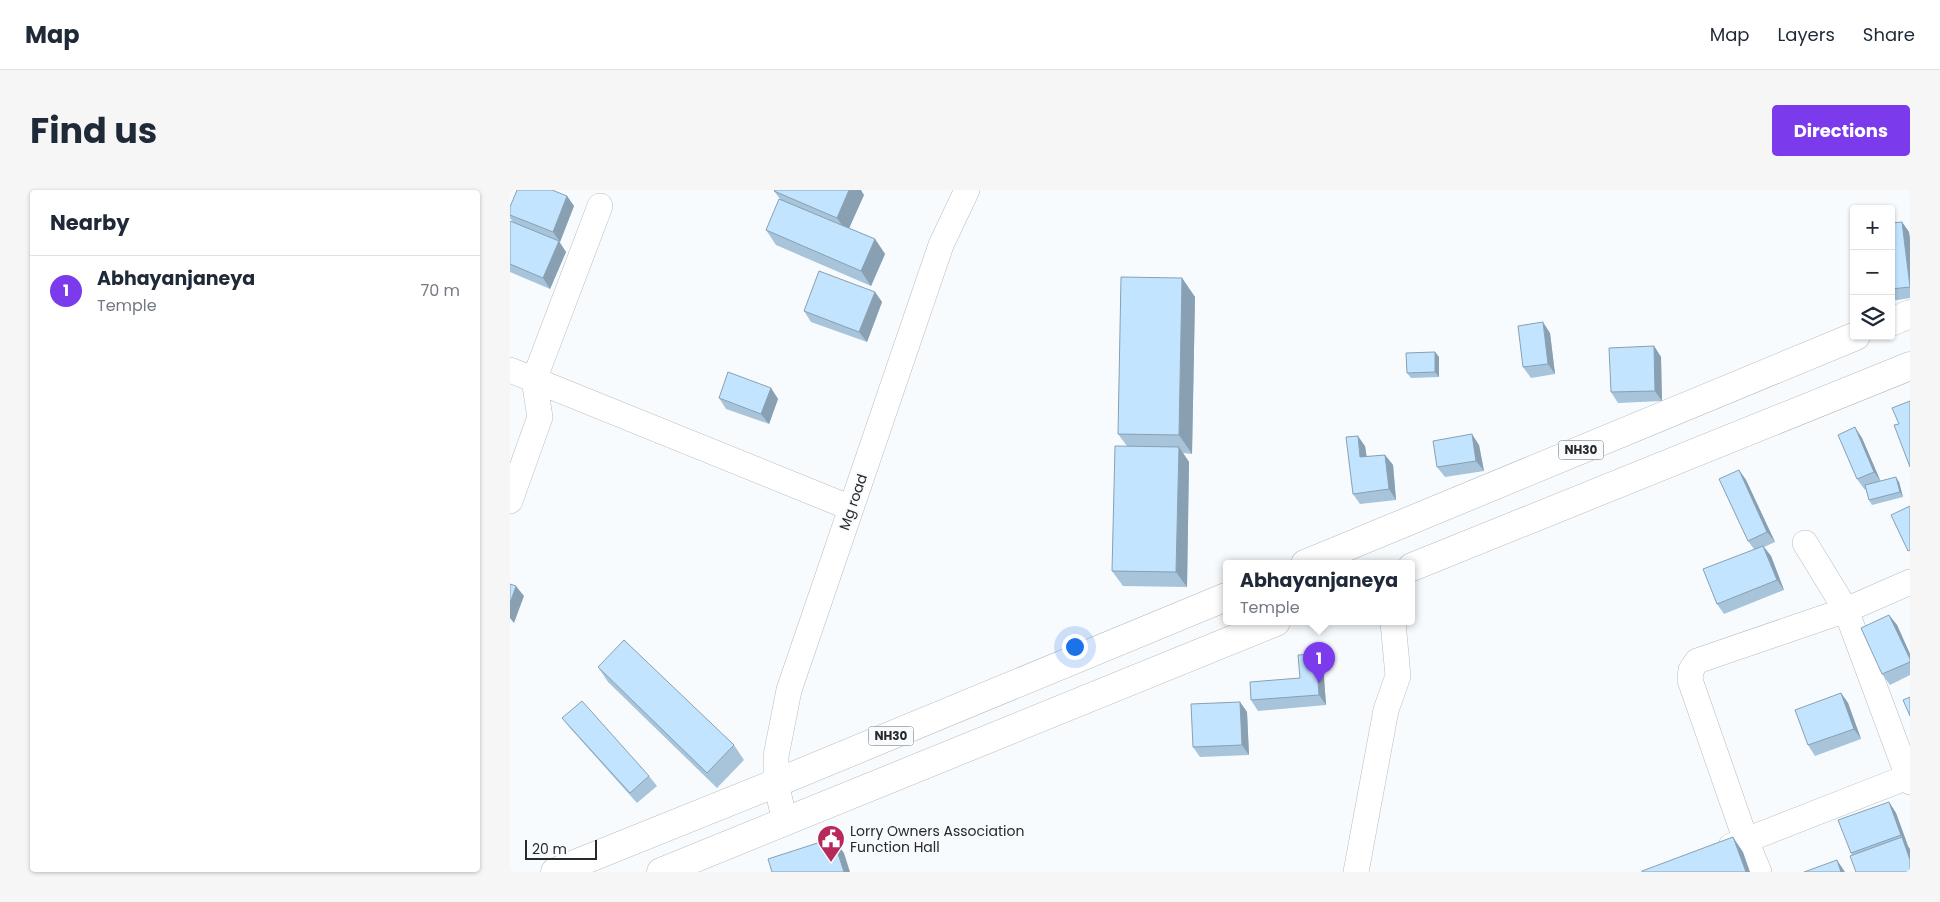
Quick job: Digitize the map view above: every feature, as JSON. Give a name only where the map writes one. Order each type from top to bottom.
[{"type":"highway","points":[[1895,320],[1910,314]]},
{"type":"highway","name":"NH30","points":[[1315,560],[1850,338]]},
{"type":"highway","points":[[1415,565],[1910,366]]},
{"type":"highway","name":"NH30","points":[[555,872],[1223,598]]},
{"type":"highway","points":[[661,872],[1269,625]]},
{"type":"street","name":"Mg road","points":[[784,822],[776,783],[776,756],[789,690],[941,245],[967,190]]},
{"type":"street","points":[[510,501],[540,417],[534,380],[600,206]]},
{"type":"street","points":[[510,370],[851,508]]},
{"type":"street","points":[[1712,853],[1909,778],[1846,610],[1805,542]]},
{"type":"street","points":[[1759,872],[1746,841],[1690,680],[1691,670],[1697,661],[1846,610],[1910,582]]},
{"type":"street","points":[[1356,872],[1386,710],[1398,676],[1393,625]]},
{"type":"building","points":[[517,190],[552,190],[567,196],[553,232],[510,215],[510,207]]},
{"type":"building","points":[[775,190],[849,190],[837,218]]},
{"type":"building","points":[[779,199],[875,239],[861,271],[766,230]]},
{"type":"building","points":[[510,221],[559,241],[543,278],[510,264]]},
{"type":"building","points":[[1902,222],[1910,287],[1895,289],[1895,223]]},
{"type":"building","points":[[819,271],[875,292],[859,332],[804,311]]},
{"type":"building","points":[[1121,277],[1182,278],[1179,435],[1118,434]]},
{"type":"building","points":[[1543,322],[1548,364],[1523,367],[1518,326]]},
{"type":"building","points":[[1654,346],[1655,391],[1611,392],[1609,348]]},
{"type":"building","points":[[1435,352],[1435,372],[1407,373],[1406,353]]},
{"type":"building","points":[[728,372],[771,388],[761,414],[719,398]]},
{"type":"building","points":[[1910,401],[1910,467],[1894,425],[1899,424],[1892,408]]},
{"type":"building","points":[[1855,427],[1874,472],[1857,479],[1838,435]]},
{"type":"building","points":[[1472,434],[1476,461],[1437,467],[1433,441]]},
{"type":"building","points":[[1358,436],[1360,457],[1385,455],[1389,489],[1353,494],[1346,437]]},
{"type":"building","points":[[1115,446],[1179,447],[1176,572],[1112,571]]},
{"type":"building","points":[[1739,470],[1767,532],[1748,541],[1719,479]]},
{"type":"building","points":[[1896,477],[1900,492],[1869,500],[1865,485]]},
{"type":"building","points":[[1910,506],[1910,550],[1908,551],[1891,515]]},
{"type":"building","points":[[1763,546],[1777,580],[1717,604],[1703,569]]},
{"type":"building","points":[[510,584],[516,586],[510,603]]},
{"type":"building","points":[[1889,615],[1910,662],[1882,674],[1861,628]]},
{"type":"building","points":[[624,640],[734,745],[707,773],[598,667]]},
{"type":"building","points":[[1316,654],[1319,695],[1251,700],[1250,682],[1300,678],[1298,655]]},
{"type":"building","points":[[1841,693],[1854,729],[1808,745],[1795,710]]},
{"type":"building","points":[[1910,697],[1910,716],[1903,700]]},
{"type":"building","points":[[582,701],[649,776],[630,793],[562,718]]},
{"type":"building","points":[[1240,702],[1242,745],[1193,747],[1191,704]]},
{"type":"building","points":[[1889,802],[1901,835],[1851,853],[1838,820]]},
{"type":"building","points":[[1733,837],[1746,872],[1642,872],[1642,871]]},
{"type":"building","points":[[1902,837],[1910,860],[1910,872],[1856,872],[1850,856]]},
{"type":"building","points":[[833,838],[844,872],[772,872],[768,859]]},
{"type":"building","points":[[1837,860],[1841,872],[1804,872]]},
{"type":"place","name":"Abhayanjaneya","points":[[1319,683]]},
{"type":"place","name":"Lorry Owners Association Function Hall","points":[[831,863]]}]
